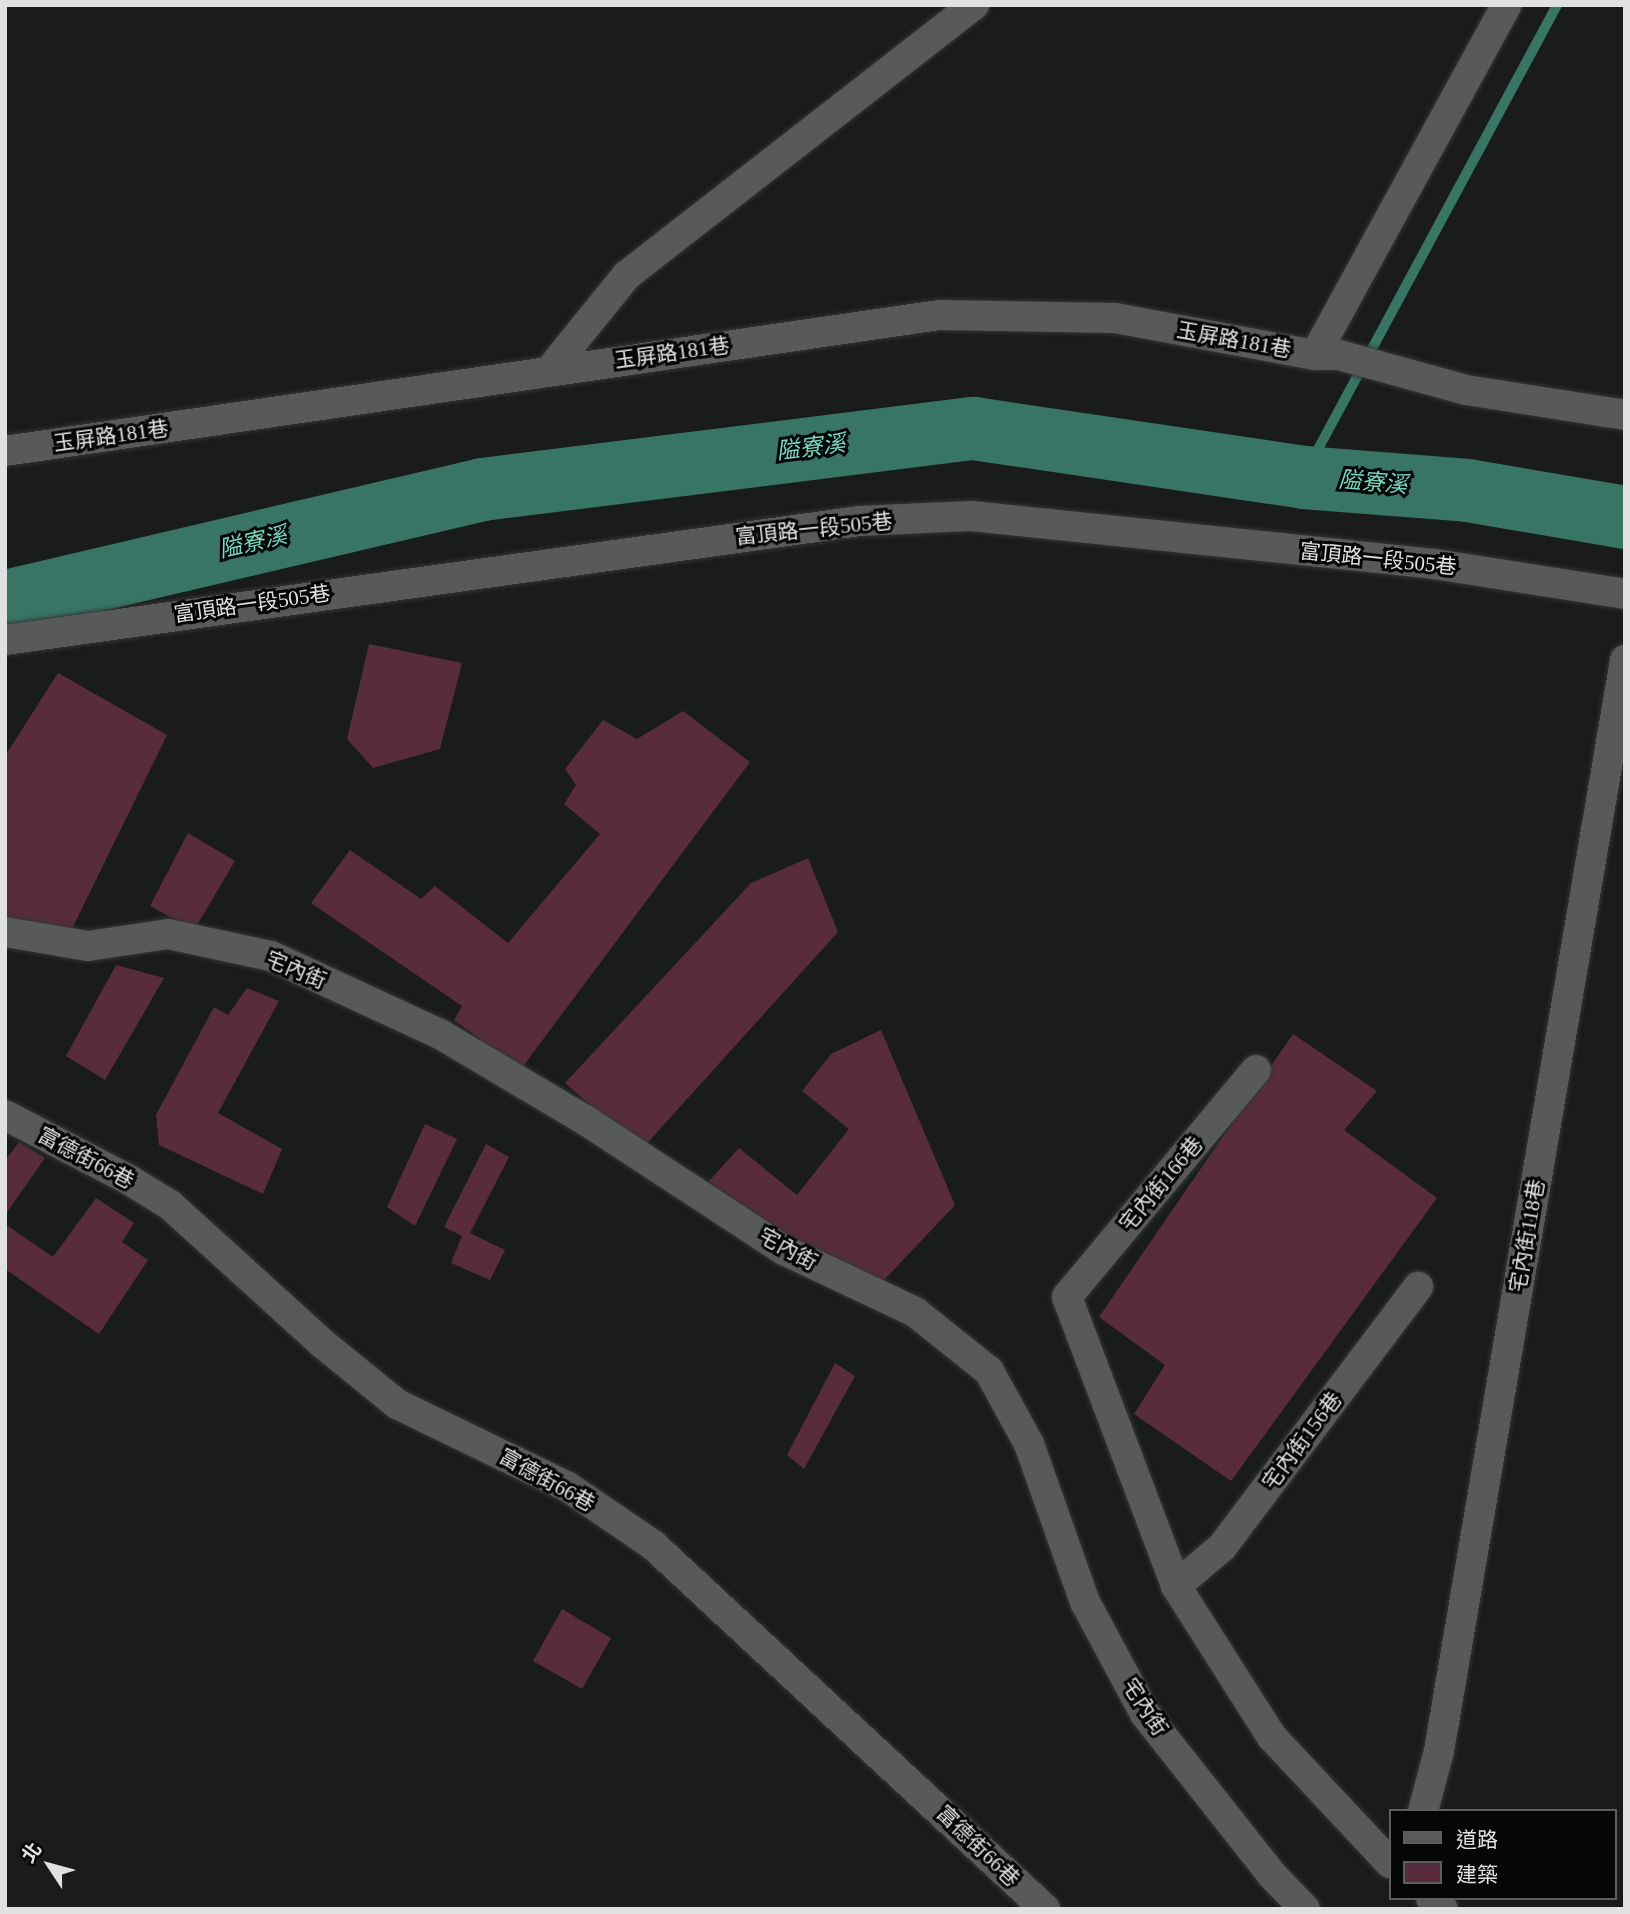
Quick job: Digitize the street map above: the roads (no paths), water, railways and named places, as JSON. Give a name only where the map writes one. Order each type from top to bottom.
[{"type":"street","points":[[550,370],[627,275],[974,5]]},
{"type":"street","points":[[1327,355],[1507,5]]},
{"type":"street","name":"玉屏路181巷","points":[[5,451],[940,315],[1115,318],[1374,364],[1466,390],[1625,415]]},
{"type":"street","name":"富頂路一段505巷","points":[[5,640],[859,521],[971,516],[1434,564],[1625,594]]},
{"type":"street","name":"宅內街118巷","points":[[1424,1809],[1440,1751],[1625,660]]},
{"type":"street","name":"宅內街","points":[[5,932],[88,946],[168,934],[271,956],[440,1034],[585,1120],[784,1250],[915,1312],[989,1371],[1030,1444],[1085,1602],[1145,1714],[1272,1875],[1305,1909]]},
{"type":"street","name":"宅內街166巷","points":[[1176,1586],[1067,1297],[1256,1070]]},
{"type":"street","name":"富德街66巷","points":[[5,1115],[131,1181],[170,1205],[322,1343],[397,1404],[568,1487],[653,1545],[822,1698],[1045,1909]]},
{"type":"street","name":"宅內街156巷","points":[[1176,1586],[1222,1548],[1418,1287]]},
{"type":"street","points":[[1176,1586],[1272,1737],[1387,1854]]},
{"type":"waterway","points":[[1303,477],[1557,5]]},
{"type":"waterway","name":"隘寮溪","points":[[5,601],[482,489],[973,428],[1303,477],[1467,490],[1625,517]]}]
